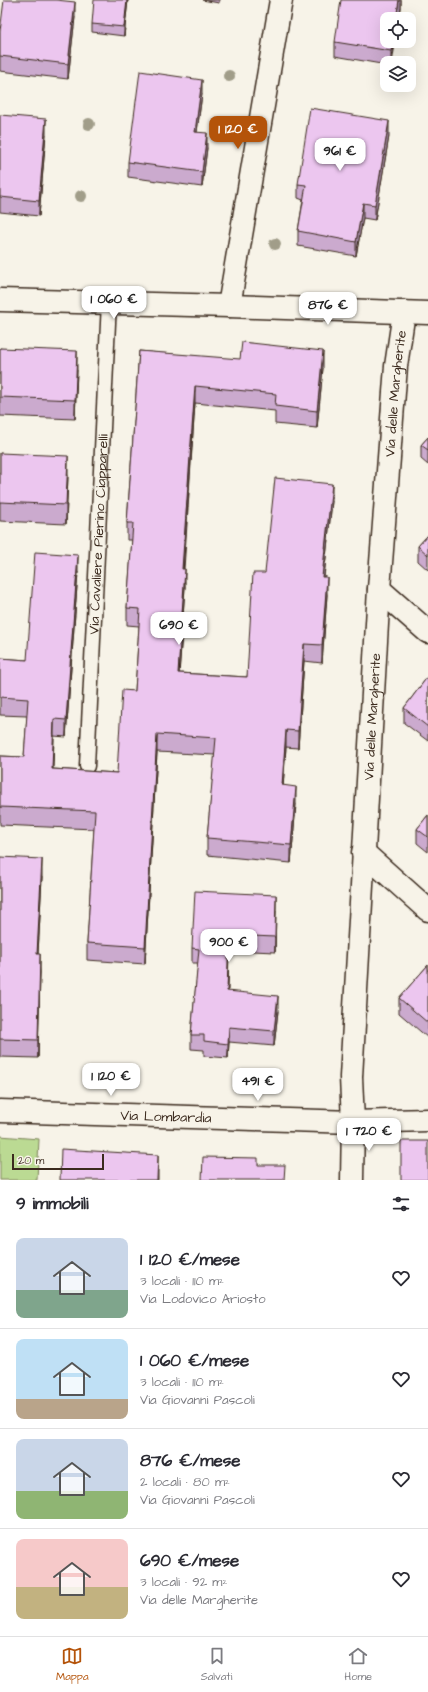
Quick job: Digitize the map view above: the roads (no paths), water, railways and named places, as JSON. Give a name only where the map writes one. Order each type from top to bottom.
[{"type":"street","points":[[229,306],[282,0]]},
{"type":"street","points":[[0,300],[109,302],[428,313]]},
{"type":"street","name":"Via delle Margherite","points":[[352,1180],[353,1122],[351,1077],[363,852],[379,589],[396,366],[404,312]]},
{"type":"street","points":[[379,589],[428,632]]},
{"type":"street","points":[[363,852],[428,910]]},
{"type":"street","name":"Via Lombardia","points":[[0,1110],[353,1122],[428,1120]]},
{"type":"lane","name":"Via Cavaliere Pierino Ciapparelli","points":[[87,766],[109,302]]}]
